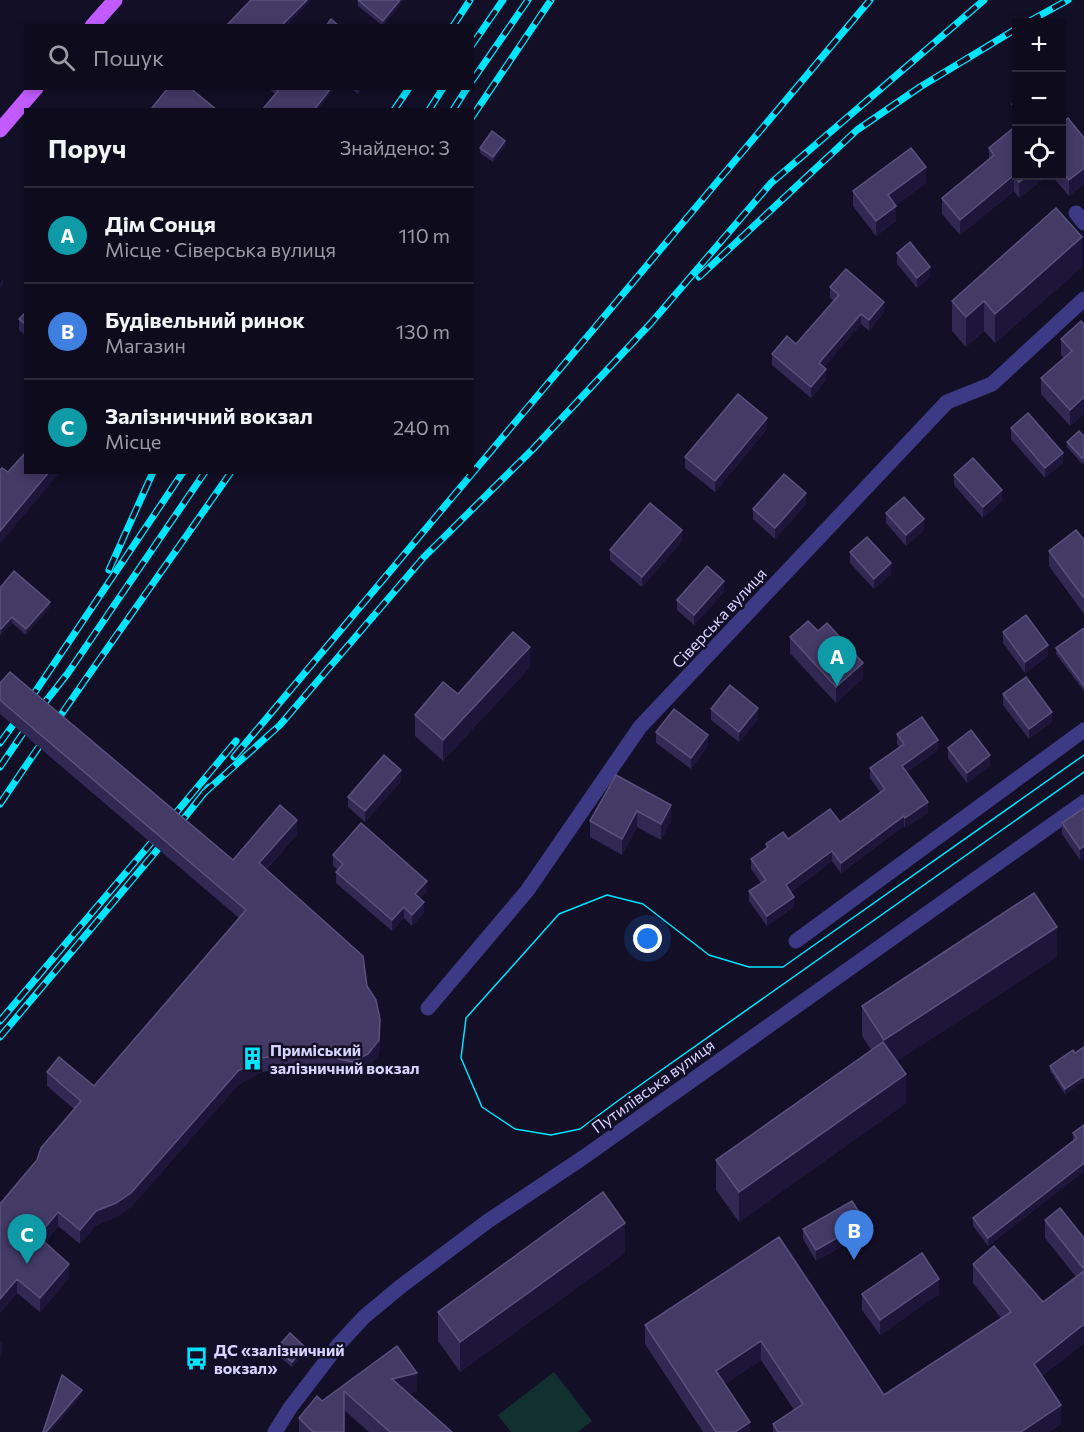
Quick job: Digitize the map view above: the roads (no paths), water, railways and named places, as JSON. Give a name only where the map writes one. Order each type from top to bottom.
[{"type":"main road","points":[[94,24],[115,0]]},
{"type":"main road","points":[[0,130],[34,90]]},
{"type":"street","name":"Сіверська вулиця","points":[[428,1008],[527,891],[640,728],[947,402],[993,384],[1084,299]]},
{"type":"street","points":[[796,941],[1084,730]]},
{"type":"street","name":"Путилівська вулиця","points":[[275,1432],[290,1408],[339,1344],[364,1317],[400,1287],[488,1221],[584,1157],[1084,802]]},
{"type":"tram line","points":[[1084,755],[783,967],[749,967],[709,955],[643,904],[607,895],[559,914],[466,1018],[461,1058],[482,1107],[515,1129],[551,1135],[580,1129],[1084,772]]},
{"type":"railway","points":[[454,24],[470,0]]},
{"type":"railway","points":[[474,42],[503,0]]},
{"type":"railway","points":[[474,78],[528,0]]},
{"type":"railway","points":[[474,114],[551,0]]},
{"type":"railway","points":[[474,471],[870,0]]},
{"type":"railway","points":[[203,794],[280,725],[424,557],[533,449],[651,323],[771,183],[984,0]]},
{"type":"railway","points":[[1035,18],[1068,0]]},
{"type":"railway","points":[[699,277],[857,130],[920,87],[1012,31]]},
{"type":"railway","points":[[395,108],[408,90]]},
{"type":"railway","points":[[430,108],[442,90]]},
{"type":"railway","points":[[454,108],[466,90]]},
{"type":"railway","points":[[109,570],[152,474]]},
{"type":"railway","points":[[29,701],[182,474]]},
{"type":"railway","points":[[39,710],[68,673],[204,474]]},
{"type":"railway","points":[[0,804],[230,474]]},
{"type":"railway","points":[[234,757],[472,474]]},
{"type":"railway","points":[[0,743],[13,725]]},
{"type":"railway","points":[[0,767],[23,733]]},
{"type":"railway","points":[[170,820],[236,741]]},
{"type":"railway","points":[[177,827],[209,787]]},
{"type":"railway","points":[[0,1021],[151,843]]},
{"type":"railway","points":[[0,1037],[158,849]]},
{"type":"place","name":"Дім Сонця","points":[[837,686]]},
{"type":"place","name":"Приміський залізничний вокзал","points":[[252,1059]]},
{"type":"place","name":"Будівельний ринок","points":[[854,1260]]},
{"type":"place","name":"Залізничний вокзал","points":[[27,1264]]},
{"type":"place","name":"ДС «залізничний вокзал»","points":[[196,1359]]}]
